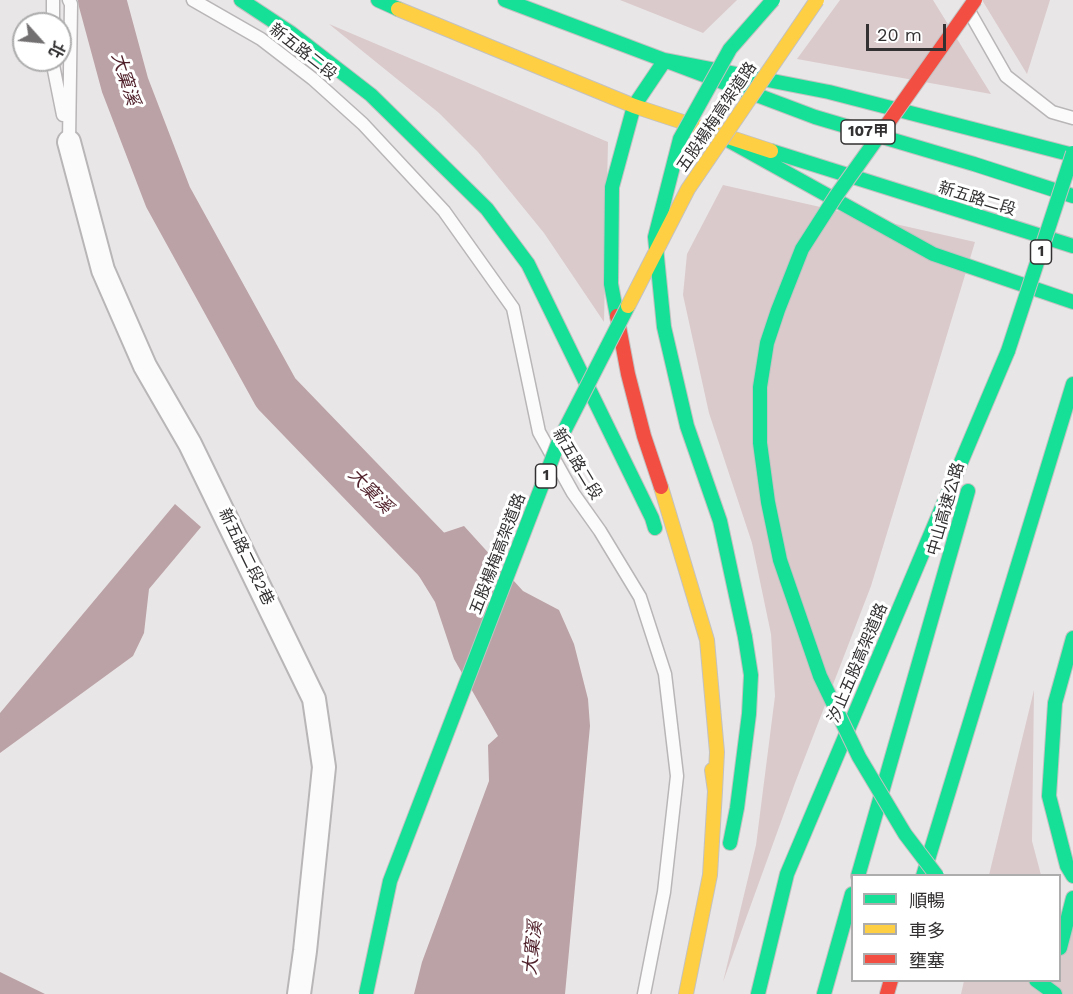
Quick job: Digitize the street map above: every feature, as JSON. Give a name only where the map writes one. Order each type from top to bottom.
[{"type":"main road","points":[[241,0],[291,33],[371,95],[487,209],[528,264],[652,518],[658,538]]},
{"type":"main road","name":"新五路二段","points":[[378,0],[634,106],[1073,246]]},
{"type":"main road","name":"新五路二段","points":[[506,0],[815,117],[1073,196]]},
{"type":"main road","points":[[728,855],[737,808],[751,675],[720,521],[687,426],[664,327],[654,237],[680,139],[730,49],[773,0]]},
{"type":"main road","name":"五股楊梅高架道路","points":[[366,994],[390,881],[559,441],[688,189],[817,0]]},
{"type":"main road","points":[[935,874],[905,834],[859,757],[820,676],[780,560],[768,502],[760,443],[760,387],[767,343],[802,249],[836,196],[975,0]]},
{"type":"main road","points":[[686,994],[710,875],[717,752],[706,640],[673,523],[644,436],[628,374],[611,285],[612,187],[634,106],[665,60],[829,92],[1073,154]]},
{"type":"main road","points":[[717,134],[933,254],[1073,302]]},
{"type":"main road","name":"中山高速公路","points":[[859,874],[1008,351],[1073,154]]},
{"type":"main road","name":"汐止五股高架道路","points":[[758,994],[787,874],[1008,351]]},
{"type":"main road","points":[[924,874],[1073,384]]},
{"type":"main road","points":[[1073,638],[1055,703],[1049,796],[1067,866],[1073,876]]},
{"type":"main road","points":[[698,690],[715,791]]},
{"type":"main road","points":[[824,994],[851,898]]},
{"type":"main road","points":[[1061,941],[1073,898]]},
{"type":"main road","points":[[1037,982],[1055,994]]},
{"type":"street","name":"新五路二段2巷","points":[[69,142],[103,270],[145,366],[190,444],[315,699],[324,767],[299,994]]},
{"type":"lane","name":"新五路二段2巷","points":[[69,0],[71,4],[69,142]]},
{"type":"lane","name":"新五路二段","points":[[193,0],[261,39],[313,79],[363,124],[444,211],[513,308],[539,432],[573,493],[600,531],[640,597],[665,674],[677,776],[664,892],[644,994]]},
{"type":"lane","points":[[962,0],[1006,76],[1052,112],[1073,118]]},
{"type":"lane","name":"新五路二段2巷","points":[[54,72],[69,142]]},
{"type":"shaded area","points":[[620,0],[737,0],[703,33]]},
{"type":"shaded area","points":[[840,0],[933,0],[991,94],[797,59]]},
{"type":"shaded area","points":[[982,0],[1050,0],[1027,74]]},
{"type":"shaded area","points":[[329,24],[608,142],[604,322],[544,233],[478,152],[439,113]]},
{"type":"shaded area","points":[[723,185],[975,242],[871,586],[795,783],[723,982],[756,845],[775,696],[771,634],[752,543],[709,413],[683,295],[687,254]]},
{"type":"shaded area","points":[[1034,690],[1032,841],[1041,874],[989,874]]},
{"type":"shaded area","points":[[1061,911],[1073,928],[1073,994],[961,994],[964,982],[1061,982]]},
{"type":"water","points":[[175,504],[201,527],[149,589],[144,633],[133,656],[0,753],[0,713]]},
{"type":"water","points":[[464,526],[523,591],[559,610],[574,644],[588,699],[590,726],[565,994],[414,994],[422,962],[489,781],[488,745],[498,736],[454,659],[435,602],[414,568],[419,541]]},
{"type":"water","points":[[0,972],[45,994],[0,994]]},
{"type":"waterway","name":"大窠溪","points":[[102,0],[125,85],[168,197],[276,393],[464,588]]},
{"type":"traffic: fast","points":[[241,0],[291,33],[371,95],[487,209],[528,264],[655,528]]},
{"type":"traffic: fast","points":[[378,0],[398,9]]},
{"type":"traffic: fast","points":[[505,0],[815,117],[1073,196]]},
{"type":"traffic: fast","points":[[745,637],[720,521],[687,426],[664,327],[655,237],[680,139],[730,49],[773,0]]},
{"type":"traffic: fast","points":[[617,316],[611,284],[612,187],[634,106],[665,60],[829,92],[1073,155]]},
{"type":"traffic: fast","points":[[881,133],[802,249],[778,310],[767,343],[760,387],[760,443],[768,502],[780,560],[820,676],[859,757],[905,834],[935,874]]},
{"type":"traffic: fast","points":[[717,134],[933,254],[1073,302]]},
{"type":"traffic: fast","points":[[771,151],[1073,246]]},
{"type":"traffic: fast","points":[[1008,351],[1073,153]]},
{"type":"traffic: fast","points":[[366,994],[390,881],[559,441],[628,306]]},
{"type":"traffic: fast","points":[[758,994],[787,874],[1008,351]]},
{"type":"traffic: fast","points":[[924,874],[1073,384]]},
{"type":"traffic: fast","points":[[859,874],[968,491]]},
{"type":"traffic: fast","points":[[730,843],[737,808],[749,714],[751,675],[745,637]]},
{"type":"traffic: fast","points":[[1073,638],[1055,703],[1049,796],[1067,866],[1073,876]]},
{"type":"traffic: fast","points":[[824,994],[851,898]]},
{"type":"traffic: fast","points":[[1061,944],[1073,898]]},
{"type":"traffic: fast","points":[[1039,982],[1055,994]]},
{"type":"traffic: slow","points":[[628,306],[688,189],[817,0]]},
{"type":"traffic: slow","points":[[398,9],[634,106],[771,151]]},
{"type":"traffic: slow","points":[[661,487],[707,640],[717,752],[715,791]]},
{"type":"traffic: slow","points":[[686,994],[710,875],[715,791],[712,770]]},
{"type":"traffic: jam","points":[[881,133],[975,0]]},
{"type":"traffic: jam","points":[[617,316],[628,374],[644,436],[661,487]]},
{"type":"traffic: jam","points":[[887,994],[890,982]]}]
